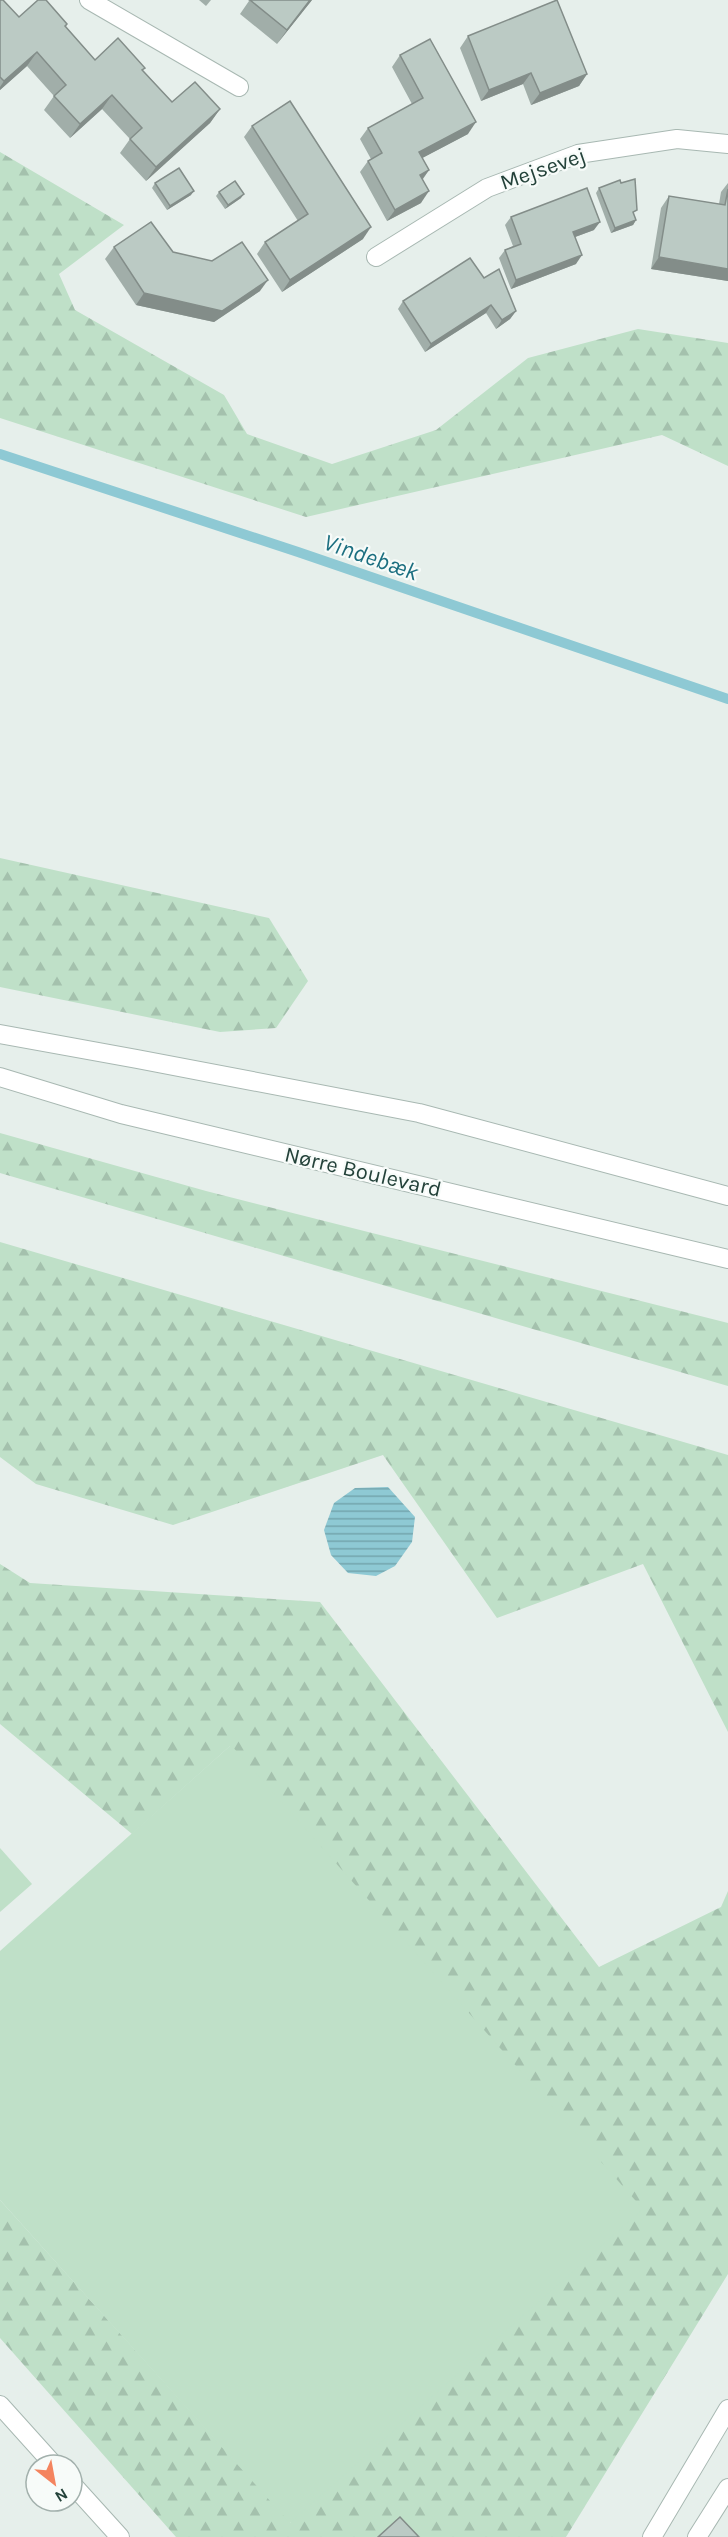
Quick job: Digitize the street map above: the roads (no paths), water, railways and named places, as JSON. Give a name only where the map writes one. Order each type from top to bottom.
[{"type":"street","points":[[89,0],[239,87]]},
{"type":"street","name":"Mejsevej","points":[[376,256],[487,188],[578,154],[677,139],[728,144]]},
{"type":"street","points":[[0,1034],[419,1113],[728,1196]]},
{"type":"street","name":"Nørre Boulevard","points":[[0,1077],[121,1114],[728,1259]]},
{"type":"street","points":[[0,2405],[43,2453]]},
{"type":"street","points":[[652,2537],[728,2409]]},
{"type":"street","points":[[697,2537],[728,2488]]},
{"type":"street","points":[[84,2497],[120,2537]]},
{"type":"water","points":[[388,1487],[415,1517],[412,1542],[395,1566],[376,1576],[348,1573],[331,1555],[324,1530],[334,1503],[355,1488]]},
{"type":"waterway","name":"Vindebæk","points":[[0,454],[298,552],[728,699]]}]
